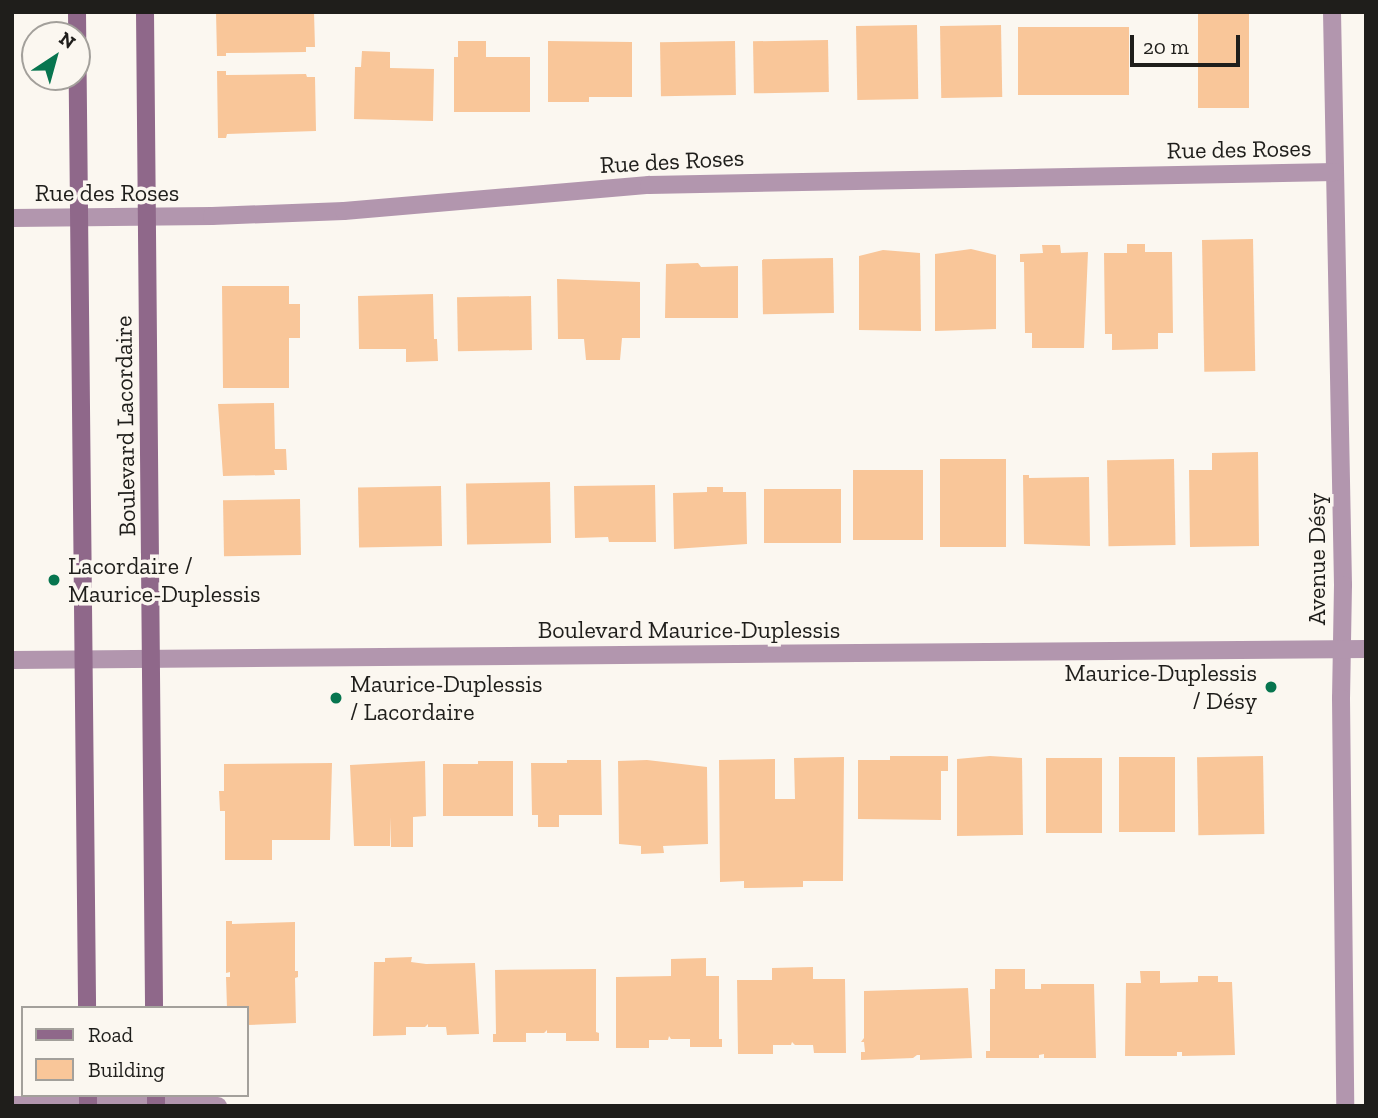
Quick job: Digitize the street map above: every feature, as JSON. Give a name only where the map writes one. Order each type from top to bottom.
[{"type":"main road","name":"Boulevard Lacordaire","points":[[77,12],[88,1006]]},
{"type":"main road","name":"Boulevard Lacordaire","points":[[145,12],[154,1006]]},
{"type":"street","name":"Avenue Désy","points":[[1332,12],[1342,650],[1345,1106]]},
{"type":"street","name":"Rue des Roses","points":[[12,218],[147,217],[447,204],[649,185],[1335,172]]},
{"type":"street","name":"Boulevard Maurice-Duplessis","points":[[12,660],[1366,649]]},
{"type":"street","points":[[12,1105],[88,1102],[154,1106]]},
{"type":"street","points":[[161,1106],[218,1106]]},
{"type":"building","points":[[216,12],[314,12],[315,47],[306,47],[306,52],[226,53],[226,56],[217,56]]},
{"type":"building","points":[[1198,12],[1249,12],[1249,108],[1198,108]]},
{"type":"building","points":[[917,25],[918,99],[857,100],[856,26]]},
{"type":"building","points":[[1001,25],[1002,97],[941,98],[940,26]]},
{"type":"building","points":[[1018,27],[1129,27],[1129,95],[1018,95]]},
{"type":"building","points":[[828,40],[829,92],[754,93],[753,41]]},
{"type":"building","points":[[458,41],[486,41],[486,57],[530,57],[530,112],[454,112],[454,57],[458,57]]},
{"type":"building","points":[[548,41],[632,42],[632,97],[589,97],[589,102],[548,102]]},
{"type":"building","points":[[735,41],[736,95],[661,96],[660,42]]},
{"type":"building","points":[[362,51],[390,52],[390,68],[434,69],[433,121],[354,119],[355,67],[361,67]]},
{"type":"building","points":[[217,71],[226,71],[226,75],[306,74],[307,77],[315,77],[316,131],[227,134],[226,138],[218,138]]},
{"type":"building","points":[[1253,239],[1255,371],[1204,372],[1202,240]]},
{"type":"building","points":[[1127,244],[1145,244],[1145,252],[1172,252],[1173,333],[1158,333],[1158,349],[1112,350],[1112,334],[1105,334],[1104,253],[1127,253]]},
{"type":"building","points":[[1042,245],[1060,245],[1061,253],[1088,252],[1084,348],[1032,348],[1032,333],[1025,333],[1024,262],[1020,262],[1020,254],[1043,253]]},
{"type":"building","points":[[971,249],[996,255],[996,329],[935,331],[935,254]]},
{"type":"building","points":[[883,250],[920,253],[921,331],[859,330],[859,256]]},
{"type":"building","points":[[833,258],[834,313],[763,314],[762,259]]},
{"type":"building","points":[[698,263],[701,267],[738,266],[738,318],[665,318],[666,264]]},
{"type":"building","points":[[557,279],[640,282],[640,338],[622,338],[620,360],[586,360],[584,339],[558,339]]},
{"type":"building","points":[[222,286],[289,286],[289,304],[300,304],[300,338],[289,338],[289,388],[223,388]]},
{"type":"building","points":[[433,294],[434,339],[437,339],[438,361],[406,362],[406,349],[359,349],[358,296]]},
{"type":"building","points":[[531,296],[532,350],[458,351],[457,297]]},
{"type":"building","points":[[274,403],[275,449],[286,449],[287,470],[274,470],[275,475],[223,476],[218,404]]},
{"type":"building","points":[[1258,452],[1259,546],[1190,547],[1189,470],[1212,470],[1212,453]]},
{"type":"building","points":[[940,459],[1006,459],[1006,547],[940,547]]},
{"type":"building","points":[[1174,459],[1176,545],[1109,546],[1107,460]]},
{"type":"building","points":[[853,470],[923,470],[923,540],[853,540]]},
{"type":"building","points":[[1023,475],[1029,475],[1029,478],[1089,477],[1090,546],[1024,544]]},
{"type":"building","points":[[550,482],[551,543],[467,544],[466,483]]},
{"type":"building","points":[[655,485],[656,542],[609,542],[608,537],[575,538],[574,486]]},
{"type":"building","points":[[441,486],[442,546],[359,547],[358,487]]},
{"type":"building","points":[[707,487],[723,487],[723,492],[746,492],[747,544],[674,549],[673,493],[707,492]]},
{"type":"building","points":[[764,489],[841,489],[841,543],[764,543]]},
{"type":"building","points":[[300,499],[301,555],[224,556],[223,500]]},
{"type":"building","points":[[890,756],[948,756],[948,771],[941,771],[941,820],[858,819],[858,760],[890,760]]},
{"type":"building","points":[[990,756],[1022,758],[1023,835],[957,836],[957,759]]},
{"type":"building","points":[[1263,756],[1264,834],[1198,835],[1197,757]]},
{"type":"building","points":[[844,757],[843,881],[803,881],[803,887],[744,888],[744,881],[720,882],[719,760],[775,759],[775,799],[795,799],[794,758]]},
{"type":"building","points":[[1119,757],[1175,757],[1175,832],[1119,832]]},
{"type":"building","points":[[1046,758],[1102,758],[1102,833],[1046,833]]},
{"type":"building","points":[[567,760],[601,760],[602,815],[559,815],[559,827],[538,827],[538,815],[532,815],[531,763],[567,763]]},
{"type":"building","points":[[647,760],[707,767],[708,844],[663,846],[664,853],[641,854],[641,846],[619,844],[618,761]]},
{"type":"building","points":[[425,761],[426,816],[413,817],[413,847],[391,847],[390,817],[390,846],[354,846],[350,765]]},
{"type":"building","points":[[478,761],[513,761],[513,816],[443,816],[443,764],[478,764]]},
{"type":"building","points":[[332,763],[330,840],[272,840],[272,860],[225,860],[225,811],[220,811],[219,791],[224,791],[224,764]]},
{"type":"building","points":[[226,921],[232,921],[232,924],[295,922],[295,971],[298,971],[298,977],[295,978],[296,1023],[248,1025],[248,1006],[227,1006],[226,977],[230,977],[230,972],[226,973]]},
{"type":"building","points":[[412,957],[411,962],[426,964],[475,963],[479,1034],[447,1035],[446,1027],[428,1027],[428,1024],[425,1027],[406,1027],[406,1035],[373,1036],[374,962],[385,962],[385,958]]},
{"type":"building","points":[[706,958],[706,976],[719,976],[719,1039],[722,1039],[722,1047],[690,1047],[690,1039],[671,1039],[669,1036],[668,1040],[649,1040],[649,1048],[616,1048],[616,977],[671,976],[671,959]]},
{"type":"building","points":[[813,967],[813,979],[845,979],[846,1053],[814,1053],[813,1045],[795,1045],[792,1042],[791,1045],[773,1045],[773,1054],[738,1054],[737,980],[772,980],[772,968]]},
{"type":"building","points":[[596,969],[596,1032],[599,1033],[599,1041],[566,1041],[566,1033],[547,1033],[547,1030],[544,1033],[526,1033],[526,1042],[493,1042],[493,1034],[496,1034],[495,970]]},
{"type":"building","points":[[995,969],[1025,969],[1025,989],[1041,989],[1041,984],[1094,984],[1096,1058],[1044,1058],[1044,1054],[1039,1055],[1039,1058],[986,1058],[986,1051],[990,1051],[990,989],[995,989]]},
{"type":"building","points":[[1140,971],[1160,971],[1160,983],[1198,982],[1198,976],[1218,976],[1218,982],[1232,982],[1235,1055],[1182,1056],[1182,1052],[1177,1052],[1177,1056],[1125,1056],[1126,983],[1141,983]]},
{"type":"building","points":[[968,988],[972,1058],[920,1060],[920,1055],[917,1055],[913,1058],[861,1060],[861,1052],[865,1052],[864,1042],[861,1042],[864,1038],[864,991]]},
{"type":"place","name":"Lacordaire / Maurice-Duplessis","points":[[54,580]]},
{"type":"place","name":"Maurice-Duplessis / Désy","points":[[1271,687]]},
{"type":"place","name":"Maurice-Duplessis / Lacordaire","points":[[336,698]]}]
